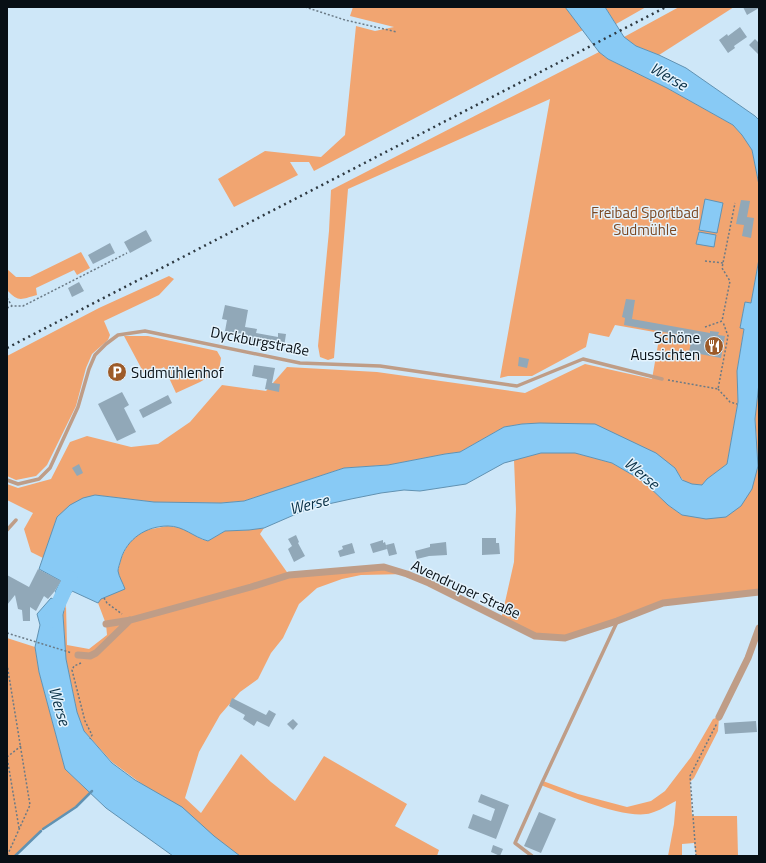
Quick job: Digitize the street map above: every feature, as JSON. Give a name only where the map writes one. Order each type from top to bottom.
[{"type":"street","name":"Avendruper Straße","points":[[90,656],[96,653],[130,620],[289,576],[384,567],[429,583],[536,636],[565,638],[663,603],[759,592]]},
{"type":"street","points":[[106,624],[130,620]]},
{"type":"street","points":[[719,718],[748,658],[759,628]]},
{"type":"street","points":[[78,655],[90,656]]},
{"type":"lane","name":"Dyckburgstraße","points":[[7,480],[18,484],[39,479],[50,468],[78,407],[89,369],[95,355],[118,335],[144,331],[300,363],[380,366],[517,386],[583,359],[662,379]]},
{"type":"lane","points":[[7,530],[16,520]]},
{"type":"lane","points":[[532,856],[515,843],[617,620]]},
{"type":"path","points":[[305,7],[345,20],[397,32]]},
{"type":"path","points":[[718,389],[728,336],[722,321],[730,281],[722,268],[735,203]]},
{"type":"path","points":[[7,308],[12,306],[23,306],[127,253]]},
{"type":"path","points":[[705,261],[723,264]]},
{"type":"path","points":[[7,298],[12,306]]},
{"type":"path","points":[[705,328],[722,321]]},
{"type":"path","points":[[662,379],[718,389],[730,402],[737,404]]},
{"type":"path","points":[[104,598],[107,603],[130,620]]},
{"type":"path","points":[[7,632],[78,655]]},
{"type":"path","points":[[90,656],[74,666],[72,670],[85,721],[92,735],[90,739]]},
{"type":"path","points":[[7,664],[30,804],[18,828],[7,856]]},
{"type":"path","points":[[696,856],[690,776],[719,718]]},
{"type":"path","points":[[18,828],[7,757],[21,746]]},
{"type":"green space","points":[[353,7],[565,7],[583,30],[314,171],[309,162],[290,162],[298,175],[234,207],[218,179],[265,151],[321,157],[345,135],[356,26],[375,31],[394,27],[350,16]]},
{"type":"green space","points":[[605,7],[646,7],[616,24]]},
{"type":"green space","points":[[679,7],[734,7],[659,55],[636,46],[624,37]]},
{"type":"green space","name":"Freibad Sportbad Sudmühle","points":[[599,52],[608,59],[667,88],[733,125],[752,150],[759,185],[759,259],[751,303],[745,302],[740,328],[744,328],[737,371],[738,402],[727,464],[707,479],[702,485],[692,484],[685,481],[675,468],[540,423],[522,424],[504,427],[460,452],[388,465],[344,468],[244,501],[221,503],[154,502],[95,495],[57,517],[43,558],[31,552],[24,529],[33,513],[7,500],[7,484],[18,488],[51,479],[70,442],[87,436],[131,447],[158,444],[190,422],[222,385],[266,391],[287,367],[377,372],[525,393],[585,364],[652,379],[660,333],[615,325],[609,337],[589,333],[586,347],[532,376],[508,376],[500,378],[550,99],[348,189],[334,358],[328,360],[320,357],[318,346],[329,231],[331,190]]},
{"type":"green space","points":[[81,252],[90,268],[77,275],[74,270],[36,288],[37,295],[24,299],[14,297],[7,290],[7,269],[16,277],[30,277]]},
{"type":"green space","points":[[169,276],[174,279],[159,295],[104,321],[110,335],[108,340],[92,354],[86,368],[76,406],[47,465],[36,476],[16,480],[7,476],[7,356],[99,308]]},
{"type":"green space","points":[[124,336],[148,336],[217,351],[221,358],[219,371],[176,393],[164,367],[146,377]]},
{"type":"green space","points":[[759,383],[759,592],[663,603],[565,638],[535,636],[501,620],[514,562],[516,509],[514,460],[541,453],[575,453],[612,463],[643,481],[668,505],[682,515],[757,442],[755,419]]},
{"type":"green space","points":[[167,526],[182,528],[201,539],[208,541],[225,531],[264,528],[260,534],[289,575],[384,567],[407,574],[361,575],[342,579],[317,588],[299,604],[283,638],[271,653],[258,679],[240,692],[220,715],[199,752],[185,798],[201,813],[241,754],[271,782],[295,801],[324,756],[407,804],[395,826],[439,850],[437,856],[240,856],[112,762],[84,731],[77,712],[66,659],[63,615],[66,605],[67,645],[89,649],[107,635],[106,624],[98,603],[118,570],[122,556],[129,543],[137,535],[147,530]]},
{"type":"green space","points":[[7,638],[35,647],[39,672],[65,769],[90,793],[76,806],[43,829],[15,856],[7,856]]},
{"type":"green space","points":[[719,717],[718,731],[694,778],[690,782],[692,816],[737,816],[738,856],[696,856],[694,843],[682,844],[682,856],[668,856],[674,824],[676,801],[651,813],[627,813],[596,805],[541,785],[543,781],[578,794],[627,807],[651,801],[665,791],[691,757],[713,719]]},
{"type":"water","points":[[565,7],[605,7],[624,37],[636,46],[686,68],[755,116],[759,120],[759,185],[752,150],[733,125],[667,88],[608,59],[599,52]]},
{"type":"water","points":[[705,199],[723,203],[717,233],[699,230]]},
{"type":"water","points":[[699,232],[716,235],[714,247],[696,244]]},
{"type":"water","points":[[759,259],[759,383],[755,419],[758,466],[752,489],[741,506],[726,517],[706,519],[682,515],[668,505],[643,481],[612,463],[575,453],[541,453],[504,463],[466,484],[420,491],[404,490],[381,493],[310,508],[264,528],[225,531],[208,541],[174,526],[152,528],[138,535],[128,545],[124,552],[118,571],[125,589],[101,599],[98,603],[72,591],[67,599],[55,592],[61,581],[39,569],[57,517],[70,505],[83,498],[95,495],[154,502],[221,503],[244,501],[344,468],[388,465],[460,452],[504,427],[522,424],[595,424],[656,453],[675,468],[682,480],[692,484],[702,485],[707,479],[727,464],[738,402],[737,371],[744,329],[740,328],[745,302],[751,303]]},
{"type":"water","points":[[51,598],[65,605],[63,615],[66,659],[77,712],[84,731],[112,763],[135,780],[182,807],[214,836],[240,856],[173,856],[106,808],[65,769],[39,672],[35,647],[40,625],[37,614]]},
{"type":"building","points":[[743,7],[759,7],[759,8],[747,15]]},
{"type":"building","points":[[740,27],[747,37],[734,46],[735,48],[728,53],[719,40],[727,34],[728,36]]},
{"type":"building","points":[[755,39],[759,43],[759,55],[749,45]]},
{"type":"building","points":[[741,200],[750,201],[747,217],[754,218],[751,238],[742,236],[744,225],[736,224]]},
{"type":"building","points":[[146,230],[152,241],[130,253],[124,242]]},
{"type":"building","points":[[110,243],[115,253],[93,264],[88,255]]},
{"type":"building","points":[[79,282],[84,291],[72,297],[68,288]]},
{"type":"building","points":[[626,299],[635,300],[632,319],[710,333],[710,331],[719,332],[718,335],[725,336],[721,358],[689,352],[692,337],[624,325],[625,318],[622,317]]},
{"type":"building","points":[[225,305],[248,310],[245,327],[257,329],[256,333],[278,337],[278,333],[286,334],[284,347],[247,341],[248,335],[225,331],[227,320],[222,319]]},
{"type":"building","points":[[519,357],[529,359],[527,368],[518,366]]},
{"type":"building","points":[[254,365],[275,368],[272,383],[280,384],[279,392],[265,389],[267,379],[252,376]]},
{"type":"building","points":[[122,392],[129,405],[124,408],[136,432],[117,441],[98,404]]},
{"type":"building","points":[[168,395],[172,403],[143,418],[139,410]]},
{"type":"building","points":[[79,464],[83,473],[77,476],[72,468]]},
{"type":"building","points":[[296,535],[299,542],[298,543],[305,556],[294,562],[288,549],[292,546],[288,539]]},
{"type":"building","points":[[482,538],[496,538],[496,543],[499,543],[500,554],[482,555]]},
{"type":"building","points":[[383,540],[383,543],[385,542],[387,549],[373,553],[370,544]]},
{"type":"building","points":[[446,542],[447,555],[429,556],[417,559],[415,551],[430,547],[430,544]]},
{"type":"building","points":[[352,543],[355,553],[340,557],[338,551],[343,549],[342,546]]},
{"type":"building","points":[[394,543],[397,554],[389,556],[386,545]]},
{"type":"building","points":[[38,569],[61,581],[48,599],[44,596],[36,611],[30,607],[30,621],[23,621],[22,610],[18,609],[15,595],[7,605],[7,575],[29,587]]},
{"type":"building","points":[[232,698],[266,715],[269,710],[276,714],[269,727],[257,721],[254,726],[243,719],[245,715],[229,706]]},
{"type":"building","points":[[293,719],[298,724],[293,730],[287,724]]},
{"type":"building","points":[[756,721],[757,732],[725,734],[724,723]]},
{"type":"building","points":[[481,794],[509,805],[496,839],[468,828],[473,814],[491,821],[495,809],[478,802]]},
{"type":"building","points":[[539,812],[556,819],[541,853],[524,846]]},
{"type":"building","points":[[493,845],[503,849],[500,856],[491,852]]},
{"type":"waterway","name":"Werse","points":[[51,620],[70,578]]},
{"type":"waterway","points":[[43,829],[76,807],[92,791]]},
{"type":"waterway","points":[[15,856],[41,831]]},
{"type":"railway","points":[[7,348],[666,7]]},
{"type":"place","name":"Schöne Aussichten","points":[[714,346]]},
{"type":"place","name":"Sudmühlenhof","points":[[117,372]]}]
